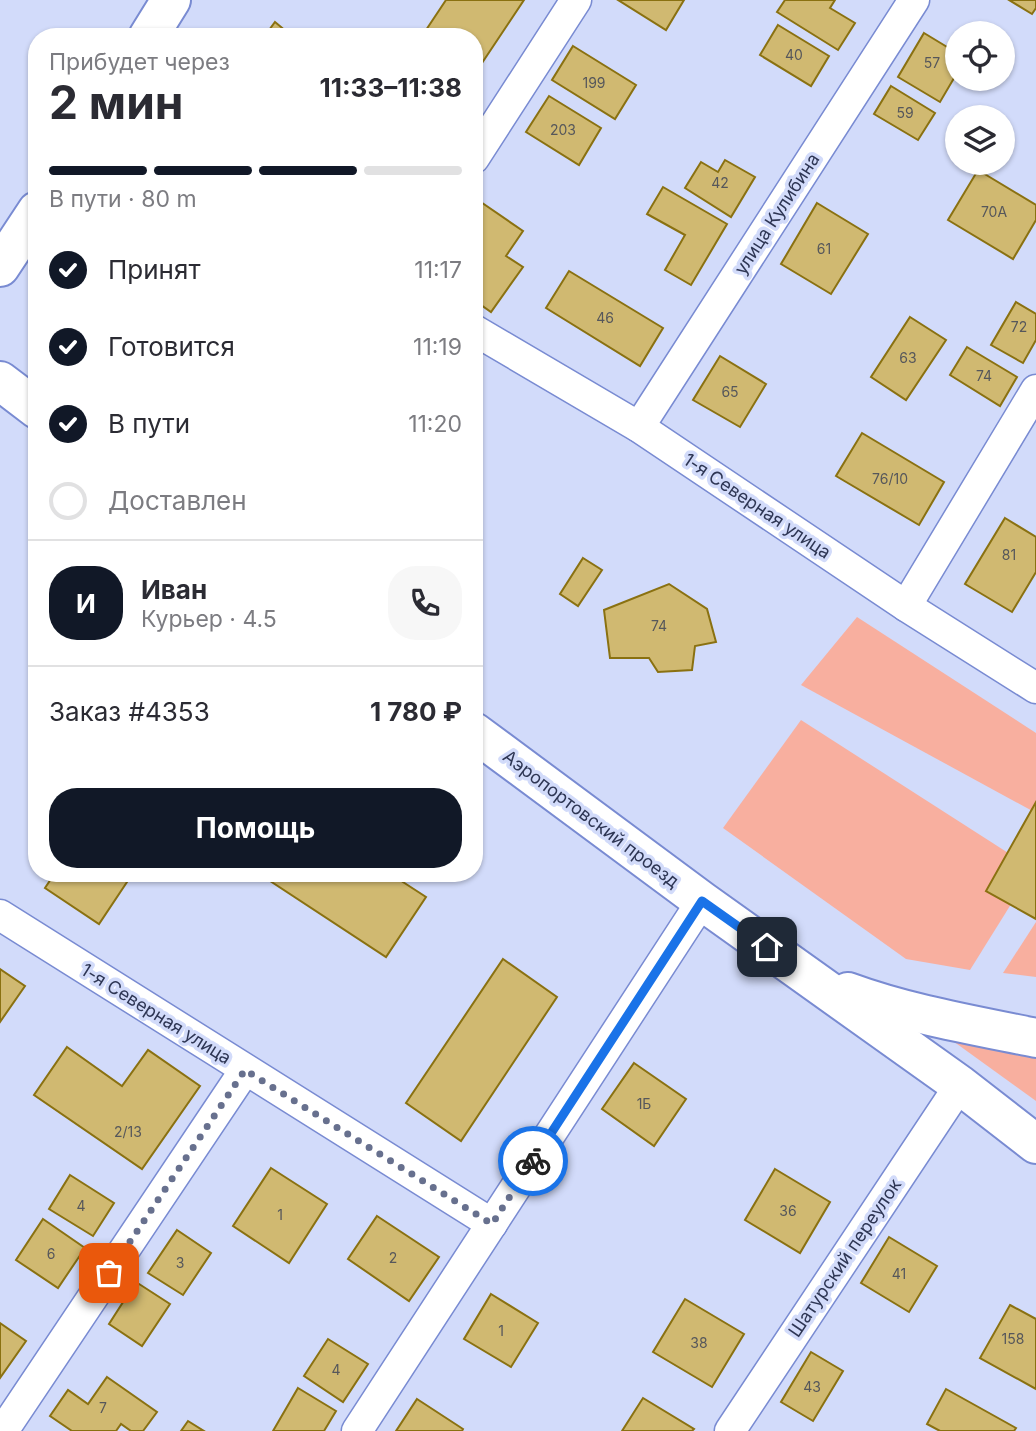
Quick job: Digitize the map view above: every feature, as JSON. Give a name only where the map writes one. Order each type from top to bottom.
[{"type":"main road","points":[[154,28],[171,0]]},
{"type":"main road","points":[[0,267],[28,225]]},
{"type":"main road","points":[[0,382],[28,402]]},
{"type":"main road","name":"Аэропортовский проезд","points":[[483,739],[702,901],[810,977]]},
{"type":"main road","points":[[810,977],[866,998],[958,1022],[1036,1038]]},
{"type":"main road","points":[[810,977],[1036,1143]]},
{"type":"street","points":[[483,144],[576,0]]},
{"type":"street","name":"улица Кулибина","points":[[639,427],[914,0]]},
{"type":"street","name":"1-я Северная улица","points":[[483,335],[639,427],[906,606],[1036,688]]},
{"type":"street","points":[[906,606],[1036,390]]},
{"type":"street","points":[[357,1431],[702,901]]},
{"type":"street","name":"1-я Северная улица","points":[[0,915],[492,1224]]},
{"type":"street","points":[[3,1431],[245,1070]]},
{"type":"street","name":"Шатурский переулок","points":[[730,1431],[960,1085]]},
{"type":"shaded area","points":[[857,617],[1036,733],[1036,813],[801,685]]},
{"type":"shaded area","points":[[801,720],[1033,869],[970,970],[906,959],[723,828]]},
{"type":"shaded area","points":[[1036,922],[1036,977],[1003,973]]},
{"type":"shaded area","points":[[946,1036],[1036,1056],[1036,1101]]},
{"type":"building","points":[[446,0],[524,0],[483,62],[483,28],[427,28]]},
{"type":"building","points":[[618,0],[684,0],[666,30]]},
{"type":"building","points":[[785,0],[835,0],[830,8],[855,23],[838,50],[777,12]]},
{"type":"building","points":[[1009,0],[1036,0],[1036,8],[1032,14]]},
{"type":"building","points":[[275,22],[282,28],[271,28]]},
{"type":"building","points":[[778,25],[829,56],[811,86],[760,55]]},
{"type":"building","points":[[924,33],[945,46],[946,91],[940,102],[898,77]]},
{"type":"building","points":[[573,46],[636,85],[615,119],[552,80]]},
{"type":"building","points":[[891,86],[935,113],[918,140],[874,114]]},
{"type":"building","points":[[549,96],[601,128],[579,165],[526,132]]},
{"type":"building","points":[[725,160],[755,177],[731,217],[685,188],[701,162],[718,172]]},
{"type":"building","points":[[975,175],[986,175],[1036,205],[1036,220],[1013,259],[948,220]]},
{"type":"building","points":[[663,187],[727,224],[691,285],[665,270],[685,235],[647,214]]},
{"type":"building","points":[[817,203],[868,234],[831,294],[781,264]]},
{"type":"building","points":[[483,204],[523,231],[506,256],[523,267],[491,312],[483,306]]},
{"type":"building","points":[[569,271],[663,328],[640,366],[546,308]]},
{"type":"building","points":[[1016,302],[1036,314],[1036,340],[1023,363],[991,345]]},
{"type":"building","points":[[910,317],[946,340],[906,400],[871,377]]},
{"type":"building","points":[[967,347],[1017,377],[1000,406],[950,375]]},
{"type":"building","points":[[720,356],[766,384],[740,427],[693,400]]},
{"type":"building","points":[[862,433],[944,482],[919,525],[836,476]]},
{"type":"building","points":[[1005,518],[1036,537],[1036,572],[1012,612],[965,584]]},
{"type":"building","points":[[583,558],[602,570],[578,606],[560,594]]},
{"type":"building","points":[[669,584],[707,609],[716,642],[695,646],[692,670],[658,672],[649,658],[610,658],[604,610]]},
{"type":"building","points":[[1036,802],[1036,919],[986,891]]},
{"type":"building","points":[[49,882],[127,882],[99,924],[45,888]]},
{"type":"building","points":[[272,882],[403,882],[426,897],[386,957]]},
{"type":"building","points":[[503,959],[557,997],[461,1141],[406,1103]]},
{"type":"building","points":[[0,969],[25,986],[0,1022]]},
{"type":"building","points":[[67,1047],[122,1086],[148,1050],[200,1086],[142,1169],[34,1095]]},
{"type":"building","points":[[634,1063],[686,1099],[654,1146],[602,1109]]},
{"type":"building","points":[[271,1168],[327,1204],[289,1263],[233,1226]]},
{"type":"building","points":[[775,1169],[830,1202],[800,1253],[745,1220]]},
{"type":"building","points":[[70,1175],[114,1203],[93,1236],[49,1209]]},
{"type":"building","points":[[377,1216],[439,1257],[409,1301],[348,1259]]},
{"type":"building","points":[[43,1219],[85,1248],[58,1288],[16,1260]]},
{"type":"building","points":[[177,1230],[211,1253],[183,1295],[148,1273]]},
{"type":"building","points":[[889,1237],[937,1266],[909,1312],[861,1283]]},
{"type":"building","points":[[136,1282],[170,1304],[142,1346],[109,1324]]},
{"type":"building","points":[[491,1294],[538,1323],[511,1367],[464,1339]]},
{"type":"building","points":[[685,1299],[744,1334],[712,1387],[653,1352]]},
{"type":"building","points":[[1010,1305],[1036,1319],[1036,1389],[980,1358]]},
{"type":"building","points":[[0,1323],[26,1341],[0,1378]]},
{"type":"building","points":[[328,1339],[368,1364],[343,1402],[304,1376]]},
{"type":"building","points":[[811,1352],[843,1371],[813,1421],[781,1402]]},
{"type":"building","points":[[107,1377],[157,1412],[143,1431],[131,1431],[121,1424],[116,1431],[72,1431],[50,1416],[68,1390],[88,1404]]},
{"type":"building","points":[[298,1388],[336,1411],[324,1431],[273,1431]]},
{"type":"building","points":[[946,1389],[1016,1428],[1014,1431],[940,1431],[927,1424]]},
{"type":"building","points":[[643,1398],[694,1429],[622,1431]]},
{"type":"building","points":[[417,1399],[463,1429],[462,1431],[396,1431]]},
{"type":"building","points":[[188,1421],[204,1431],[181,1431]]},
{"type":"way so far","points":[[109,1273],[245,1070],[492,1224],[533,1161]]},
{"type":"route","points":[[533,1161],[702,901],[767,947]]}]
